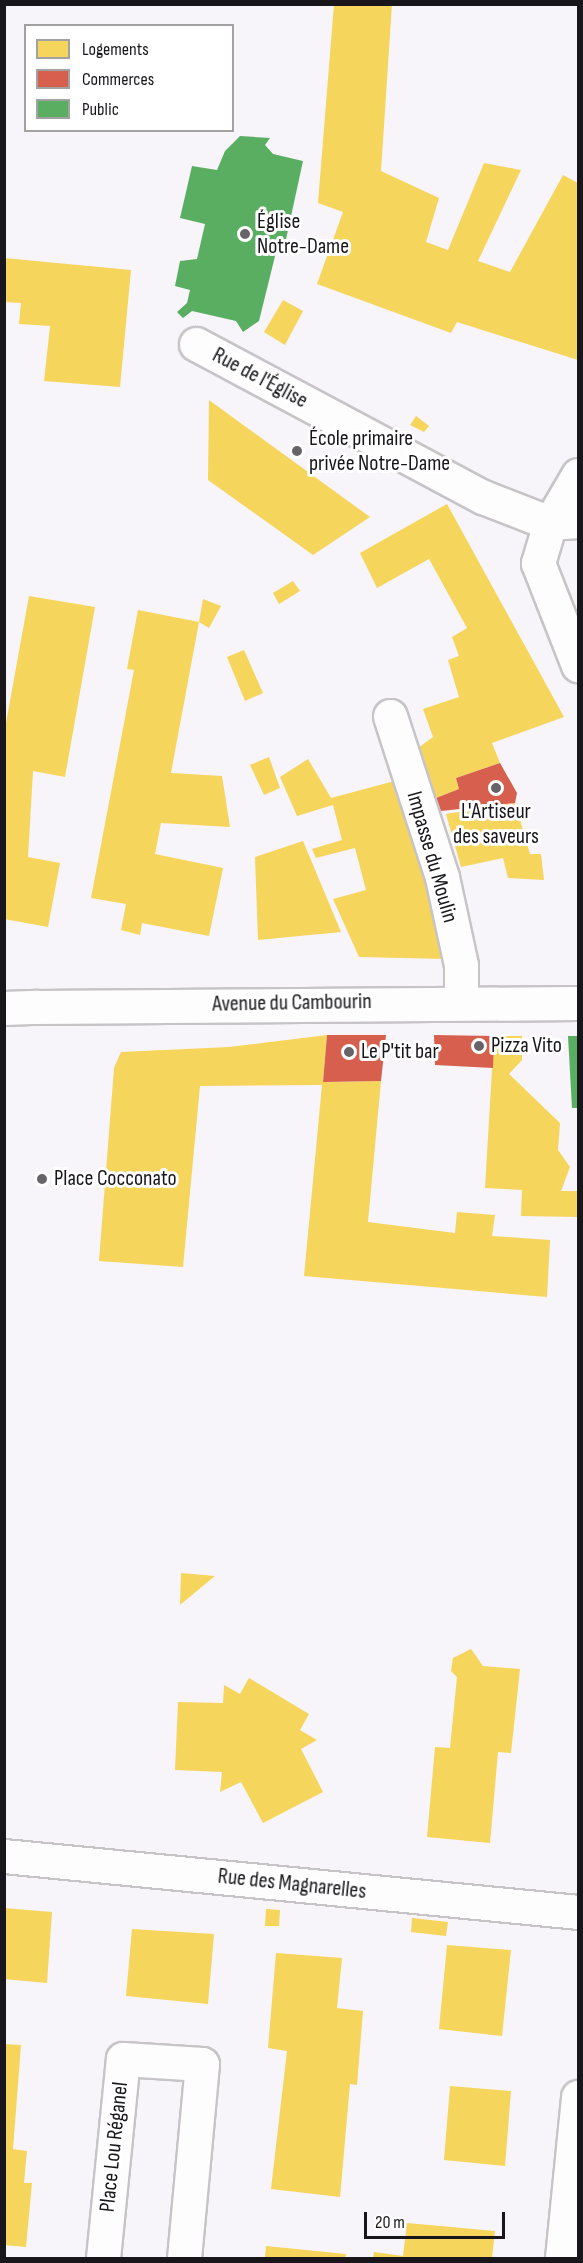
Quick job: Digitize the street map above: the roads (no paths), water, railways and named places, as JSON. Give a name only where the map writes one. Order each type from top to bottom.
[{"type":"street","name":"Rue de l'Église","points":[[196,344],[483,497],[564,522]]},
{"type":"street","points":[[579,475],[564,522],[538,563],[579,665]]},
{"type":"street","name":"Impasse du Moulin","points":[[390,716],[442,877],[461,965],[461,1000]]},
{"type":"street","name":"Avenue du Cambourin","points":[[4,1008],[461,1000],[579,1004]]},
{"type":"street","name":"Rue des Magnarelles","points":[[4,1856],[579,1912]]},
{"type":"street","name":"Place Lou Réganel","points":[[103,2259],[123,2059],[202,2064],[184,2259]]},
{"type":"street","points":[[562,2259],[579,2097]]},
{"type":"place","name":"Église Notre-Dame","points":[[245,234]]},
{"type":"place","name":"École primaire privée Notre-Dame","points":[[297,451]]},
{"type":"place","name":"L'Artiseur des saveurs","points":[[496,788]]},
{"type":"place","name":"Pizza Vito","points":[[479,1046]]},
{"type":"place","name":"Le P'tit bar","points":[[349,1052]]},
{"type":"place","name":"Place Cocconato","points":[[42,1179]]}]
